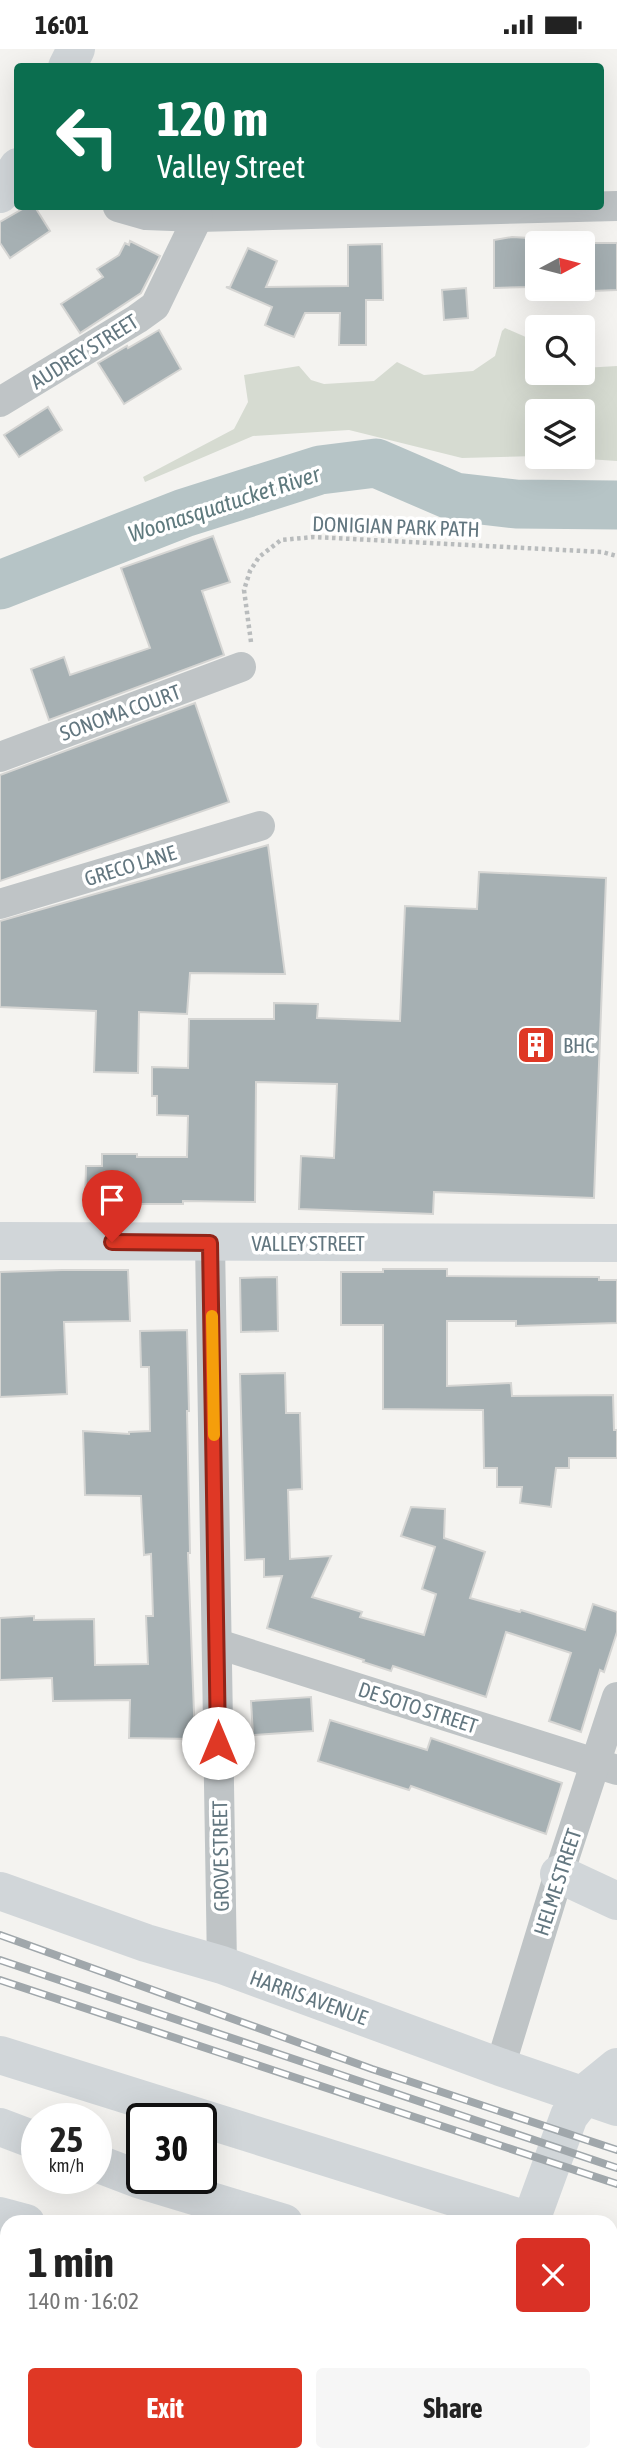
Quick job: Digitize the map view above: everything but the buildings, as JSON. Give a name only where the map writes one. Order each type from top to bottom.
[{"type":"main road","points":[[0,194],[14,173]]},
{"type":"main road","name":"VALLEY STREET","points":[[0,1241],[617,1243]]},
{"type":"main road","points":[[559,1874],[617,1902]]},
{"type":"main road","name":"HARRIS AVENUE","points":[[0,1891],[146,1943],[222,1965],[500,2067],[617,2106]]},
{"type":"main road","points":[[5,2057],[508,2215]]},
{"type":"main road","points":[[533,2215],[569,2116],[590,2089],[617,2067]]},
{"type":"main road","points":[[0,2127],[21,2135]]},
{"type":"main road","points":[[0,2154],[21,2158]]},
{"type":"main road","points":[[188,2194],[257,2215]]},
{"type":"street","points":[[128,210],[146,215],[198,217],[491,210]]},
{"type":"street","name":"AUDREY STREET","points":[[0,402],[155,306],[198,217]]},
{"type":"street","name":"SONOMA COURT","points":[[0,757],[241,667]]},
{"type":"street","name":"GRECO LANE","points":[[0,904],[260,826]]},
{"type":"street","name":"GROVE STREET","points":[[210,1243],[222,1965]]},
{"type":"street","name":"DE SOTO STREET","points":[[218,1644],[606,1767]]},
{"type":"street","name":"HELME STREET","points":[[500,2067],[559,1874],[606,1767],[617,1697]]},
{"type":"path","name":"DONIGIAN PARK PATH","points":[[241,667],[248,666],[253,656],[244,590],[250,571],[259,557],[281,540],[314,537],[589,551],[617,556]]},
{"type":"shaded area","points":[[505,328],[525,337],[525,385],[595,385],[595,367],[617,366],[617,461],[595,460],[595,399],[525,399],[525,456],[462,458],[349,430],[253,436],[145,482],[143,477],[234,429],[248,402],[244,375],[299,366],[311,380],[324,384],[374,381],[397,362],[424,375],[473,371],[495,356]]},
{"type":"waterway","name":"Woonasquatucket River","points":[[0,585],[184,513],[320,470],[376,463],[455,497],[516,504],[617,505]]},
{"type":"railway","points":[[0,1935],[372,2069],[617,2150]]},
{"type":"railway","points":[[0,1960],[617,2168]]},
{"type":"railway","points":[[0,1980],[617,2184]]},
{"type":"slow traffic","points":[[212,1316],[214,1435]]},
{"type":"place","name":"BHC","points":[[536,1045]]},
{"type":"route","points":[[112,1242],[210,1243],[218,1743]]}]
